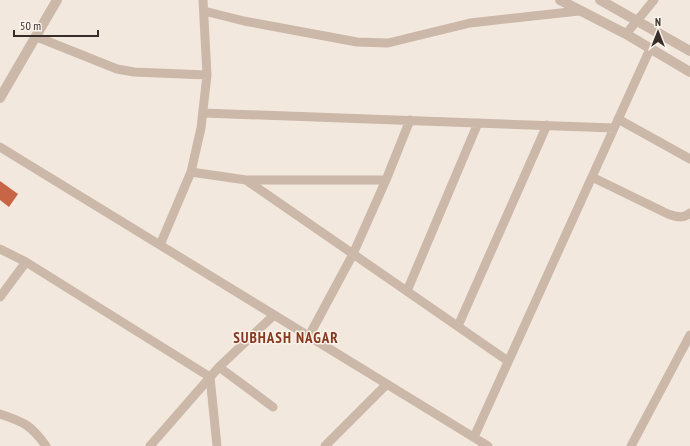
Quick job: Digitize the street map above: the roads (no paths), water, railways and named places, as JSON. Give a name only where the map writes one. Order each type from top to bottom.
[{"type":"street","points":[[0,98],[37,37],[57,0]]},
{"type":"street","points":[[160,245],[190,172],[201,128],[207,75],[203,0]]},
{"type":"street","points":[[560,0],[626,34],[690,72]]},
{"type":"street","points":[[600,0],[690,51]]},
{"type":"street","points":[[626,34],[654,0]]},
{"type":"street","points":[[204,11],[244,21],[349,40],[388,43],[470,23],[579,11]]},
{"type":"street","points":[[37,37],[116,69],[134,72],[207,75]]},
{"type":"street","points":[[474,437],[650,49]]},
{"type":"street","points":[[203,113],[614,128]]},
{"type":"street","points":[[618,119],[690,159]]},
{"type":"street","points":[[309,336],[353,254],[386,180],[410,120]]},
{"type":"street","points":[[407,291],[478,123]]},
{"type":"street","points":[[458,326],[547,126]]},
{"type":"street","points":[[0,147],[488,446]]},
{"type":"street","points":[[190,172],[246,180],[386,180]]},
{"type":"street","points":[[592,177],[668,214],[677,217],[687,216],[690,213]]},
{"type":"street","points":[[246,180],[508,361]]},
{"type":"street","points":[[0,249],[26,262],[210,377]]},
{"type":"street","points":[[0,297],[26,262]]},
{"type":"street","points":[[150,446],[219,367],[274,315]]},
{"type":"street","points":[[631,446],[690,335]]},
{"type":"street","points":[[219,367],[273,406]]},
{"type":"street","points":[[210,377],[218,446]]},
{"type":"street","points":[[325,446],[388,384]]},
{"type":"street","points":[[0,414],[26,423],[46,446]]},
{"type":"district","name":"SUBHASH NAGAR","points":[[286,338]]}]
